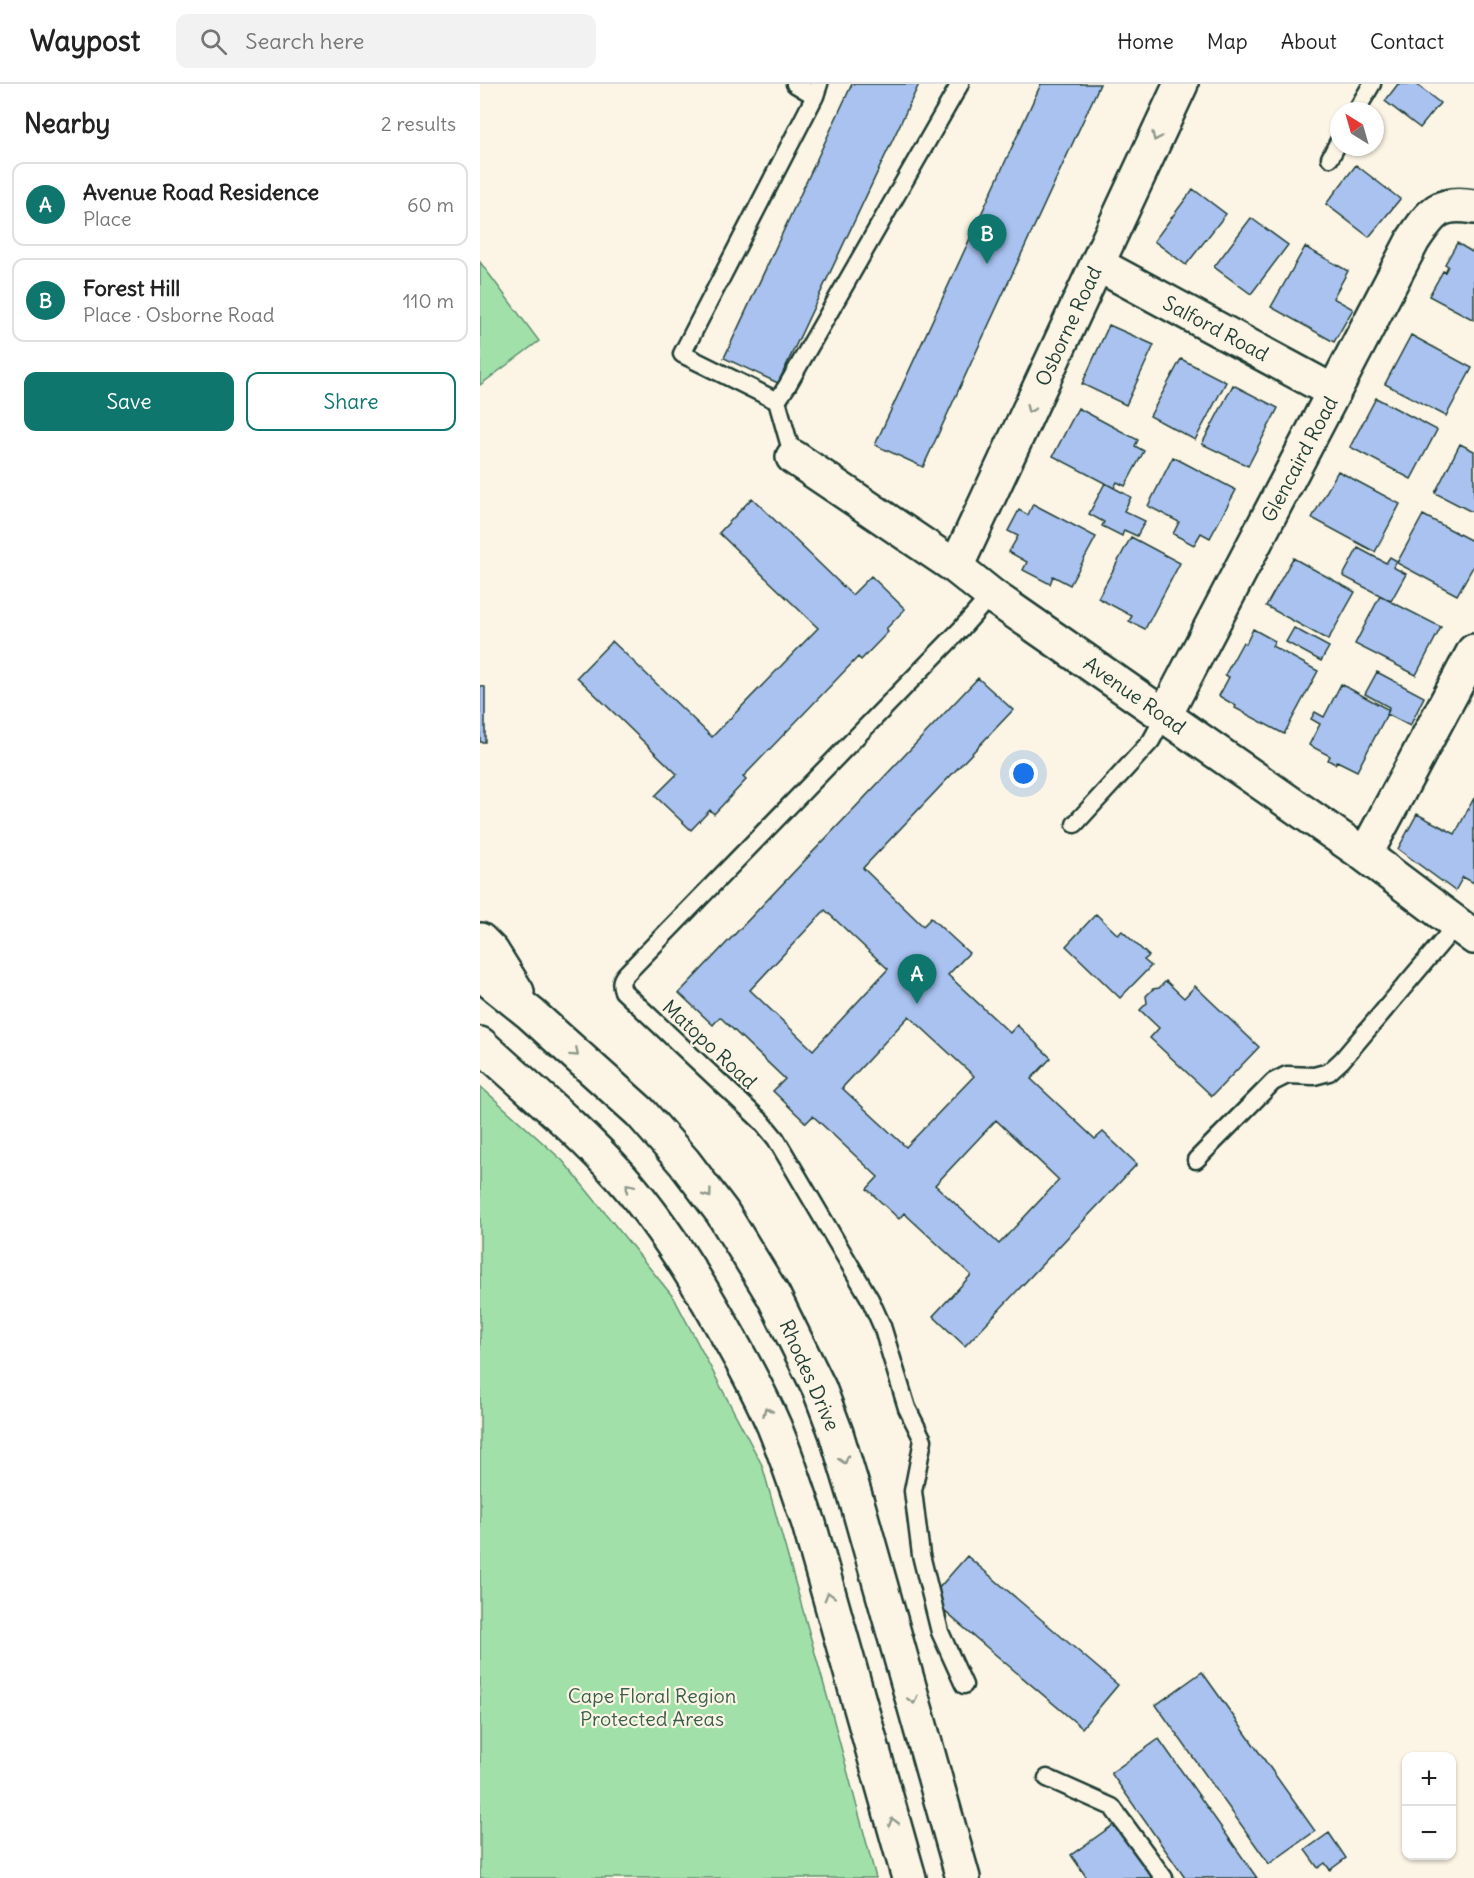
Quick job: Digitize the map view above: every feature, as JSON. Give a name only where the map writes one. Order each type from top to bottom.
[{"type":"main road","name":"Osborne Road","points":[[956,567],[1181,84]]},
{"type":"main road","name":"Glencaird Road","points":[[1165,715],[1413,240],[1424,223],[1439,208],[1457,204],[1474,207]]},
{"type":"main road","name":"Salford Road","points":[[1097,264],[1334,392]]},
{"type":"main road","name":"Avenue Road","points":[[793,457],[956,567],[991,595],[1365,855],[1465,931]]},
{"type":"main road","points":[[1365,855],[1474,651]]},
{"type":"main road","points":[[480,940],[492,952],[531,1014]]},
{"type":"main road","name":"Rhodes Drive","points":[[480,973],[531,1014],[640,1112],[684,1162],[722,1212],[773,1295],[819,1388],[840,1444],[963,1878]]},
{"type":"main road","points":[[480,1044],[592,1148],[637,1196],[666,1234],[747,1369],[774,1426],[806,1514],[909,1878]]},
{"type":"lane","points":[[793,457],[777,401],[682,354],[817,90],[795,84]]},
{"type":"lane","points":[[777,401],[960,84]]},
{"type":"lane","points":[[1361,102],[1372,84]]},
{"type":"lane","name":"Matopo Road","points":[[964,1685],[940,1632],[921,1555],[913,1491],[923,1440],[907,1408],[882,1326],[870,1299],[776,1138],[762,1122],[623,991],[621,986],[622,978],[961,629],[991,595]]},
{"type":"lane","points":[[1075,824],[1151,741],[1165,715]]},
{"type":"lane","points":[[1196,1160],[1273,1082],[1287,1075],[1314,1076],[1329,1072],[1465,931]]},
{"type":"lane","points":[[1047,1778],[1113,1807],[1164,1878]]},
{"type":"green space","points":[[480,262],[539,341],[480,385]]},
{"type":"green space","name":"Cape Floral Region Protected Areas","points":[[480,1086],[563,1161],[674,1298],[762,1465],[876,1878],[480,1878]]},
{"type":"building","points":[[852,84],[919,84],[778,383],[724,358]]},
{"type":"building","points":[[1041,84],[1100,84],[923,467],[875,445]]},
{"type":"building","points":[[1398,84],[1416,84],[1440,103],[1420,128],[1385,101]]},
{"type":"building","points":[[1356,165],[1400,199],[1369,237],[1326,204]]},
{"type":"building","points":[[1193,189],[1226,214],[1186,265],[1154,241]]},
{"type":"building","points":[[1251,218],[1288,245],[1251,294],[1214,267]]},
{"type":"building","points":[[1457,243],[1474,253],[1474,320],[1429,296],[1443,271],[1445,272],[1448,266],[1445,264]]},
{"type":"building","points":[[1305,247],[1348,271],[1333,298],[1353,309],[1334,342],[1271,307]]},
{"type":"building","points":[[1109,325],[1154,345],[1126,405],[1082,384]]},
{"type":"building","points":[[1411,335],[1472,368],[1446,416],[1385,384]]},
{"type":"building","points":[[1181,359],[1226,382],[1195,440],[1150,416]]},
{"type":"building","points":[[1233,385],[1278,408],[1248,466],[1202,444]]},
{"type":"building","points":[[1376,398],[1437,430],[1411,479],[1350,447]]},
{"type":"building","points":[[1078,408],[1138,440],[1135,446],[1144,451],[1125,486],[1117,482],[1114,488],[1053,456]]},
{"type":"building","points":[[1460,444],[1474,451],[1474,513],[1435,493]]},
{"type":"building","points":[[1173,457],[1236,490],[1210,538],[1201,533],[1194,545],[1173,534],[1179,522],[1148,506]]},
{"type":"building","points":[[1338,471],[1400,504],[1375,552],[1312,518]]},
{"type":"building","points":[[1105,483],[1131,497],[1124,511],[1145,521],[1137,536],[1124,530],[1122,536],[1102,526],[1104,522],[1089,514]]},
{"type":"building","points":[[752,498],[852,595],[871,576],[905,609],[886,629],[888,632],[861,660],[858,657],[743,777],[746,780],[714,814],[710,810],[691,830],[655,796],[677,774],[577,677],[612,641],[712,737],[818,628],[719,533]]},
{"type":"building","points":[[1033,504],[1096,537],[1070,585],[1053,576],[1050,584],[1023,570],[1027,562],[1009,552],[1018,536],[1008,531],[1019,510],[1028,515]]},
{"type":"building","points":[[1423,515],[1474,542],[1474,565],[1457,595],[1397,563]]},
{"type":"building","points":[[1131,537],[1180,563],[1145,629],[1129,621],[1132,616],[1098,598]]},
{"type":"building","points":[[1358,548],[1386,563],[1390,557],[1397,561],[1393,567],[1406,574],[1391,601],[1343,576]]},
{"type":"building","points":[[1293,558],[1355,592],[1328,640],[1266,606]]},
{"type":"building","points":[[1380,596],[1441,627],[1416,675],[1355,644]]},
{"type":"building","points":[[1294,628],[1329,647],[1321,661],[1286,642]]},
{"type":"building","points":[[1253,629],[1275,641],[1272,646],[1318,671],[1284,734],[1235,708],[1236,706],[1219,696],[1229,677],[1225,675],[1243,642],[1246,644]]},
{"type":"building","points":[[1377,672],[1424,697],[1410,726],[1387,714],[1389,707],[1365,694]]},
{"type":"building","points":[[978,678],[1013,710],[863,868],[923,926],[931,918],[969,953],[948,975],[1010,1033],[1017,1025],[1051,1058],[1031,1079],[1095,1139],[1103,1132],[1137,1164],[965,1346],[933,1316],[971,1275],[904,1213],[899,1219],[867,1189],[878,1177],[813,1116],[806,1123],[773,1091],[785,1079],[720,1017],[713,1025],[679,993]],"holes":[[[825,910],[888,969],[813,1050],[750,990]],[[909,1016],[974,1076],[906,1147],[842,1088]],[[996,1120],[1059,1180],[999,1244],[935,1185]]]},
{"type":"building","points":[[1341,684],[1389,710],[1357,771],[1337,761],[1335,764],[1328,760],[1330,756],[1309,745],[1320,724],[1311,719],[1315,712],[1324,717]]},
{"type":"building","points":[[480,686],[485,687],[485,742],[480,742]]},
{"type":"building","points":[[1474,798],[1474,883],[1463,877],[1455,891],[1398,849],[1417,814],[1455,834]]},
{"type":"building","points":[[1096,914],[1118,935],[1122,931],[1149,956],[1144,960],[1151,966],[1120,998],[1066,946]]},
{"type":"building","points":[[1166,981],[1184,998],[1195,986],[1259,1047],[1212,1096],[1150,1038],[1159,1028],[1140,1010],[1147,1003],[1146,996]]},
{"type":"building","points":[[967,1556],[1118,1685],[1082,1728],[943,1610],[938,1589]]},
{"type":"building","points":[[1202,1672],[1315,1831],[1269,1864],[1156,1705]]},
{"type":"building","points":[[1159,1739],[1257,1878],[1185,1878],[1111,1773]]},
{"type":"building","points":[[1116,1823],[1155,1878],[1087,1878],[1071,1855]]},
{"type":"building","points":[[1329,1833],[1346,1858],[1330,1870],[1325,1863],[1318,1868],[1305,1850]]},
{"type":"place","name":"Forest Hill","points":[[987,264]]},
{"type":"place","name":"Avenue Road Residence","points":[[917,1004]]}]
